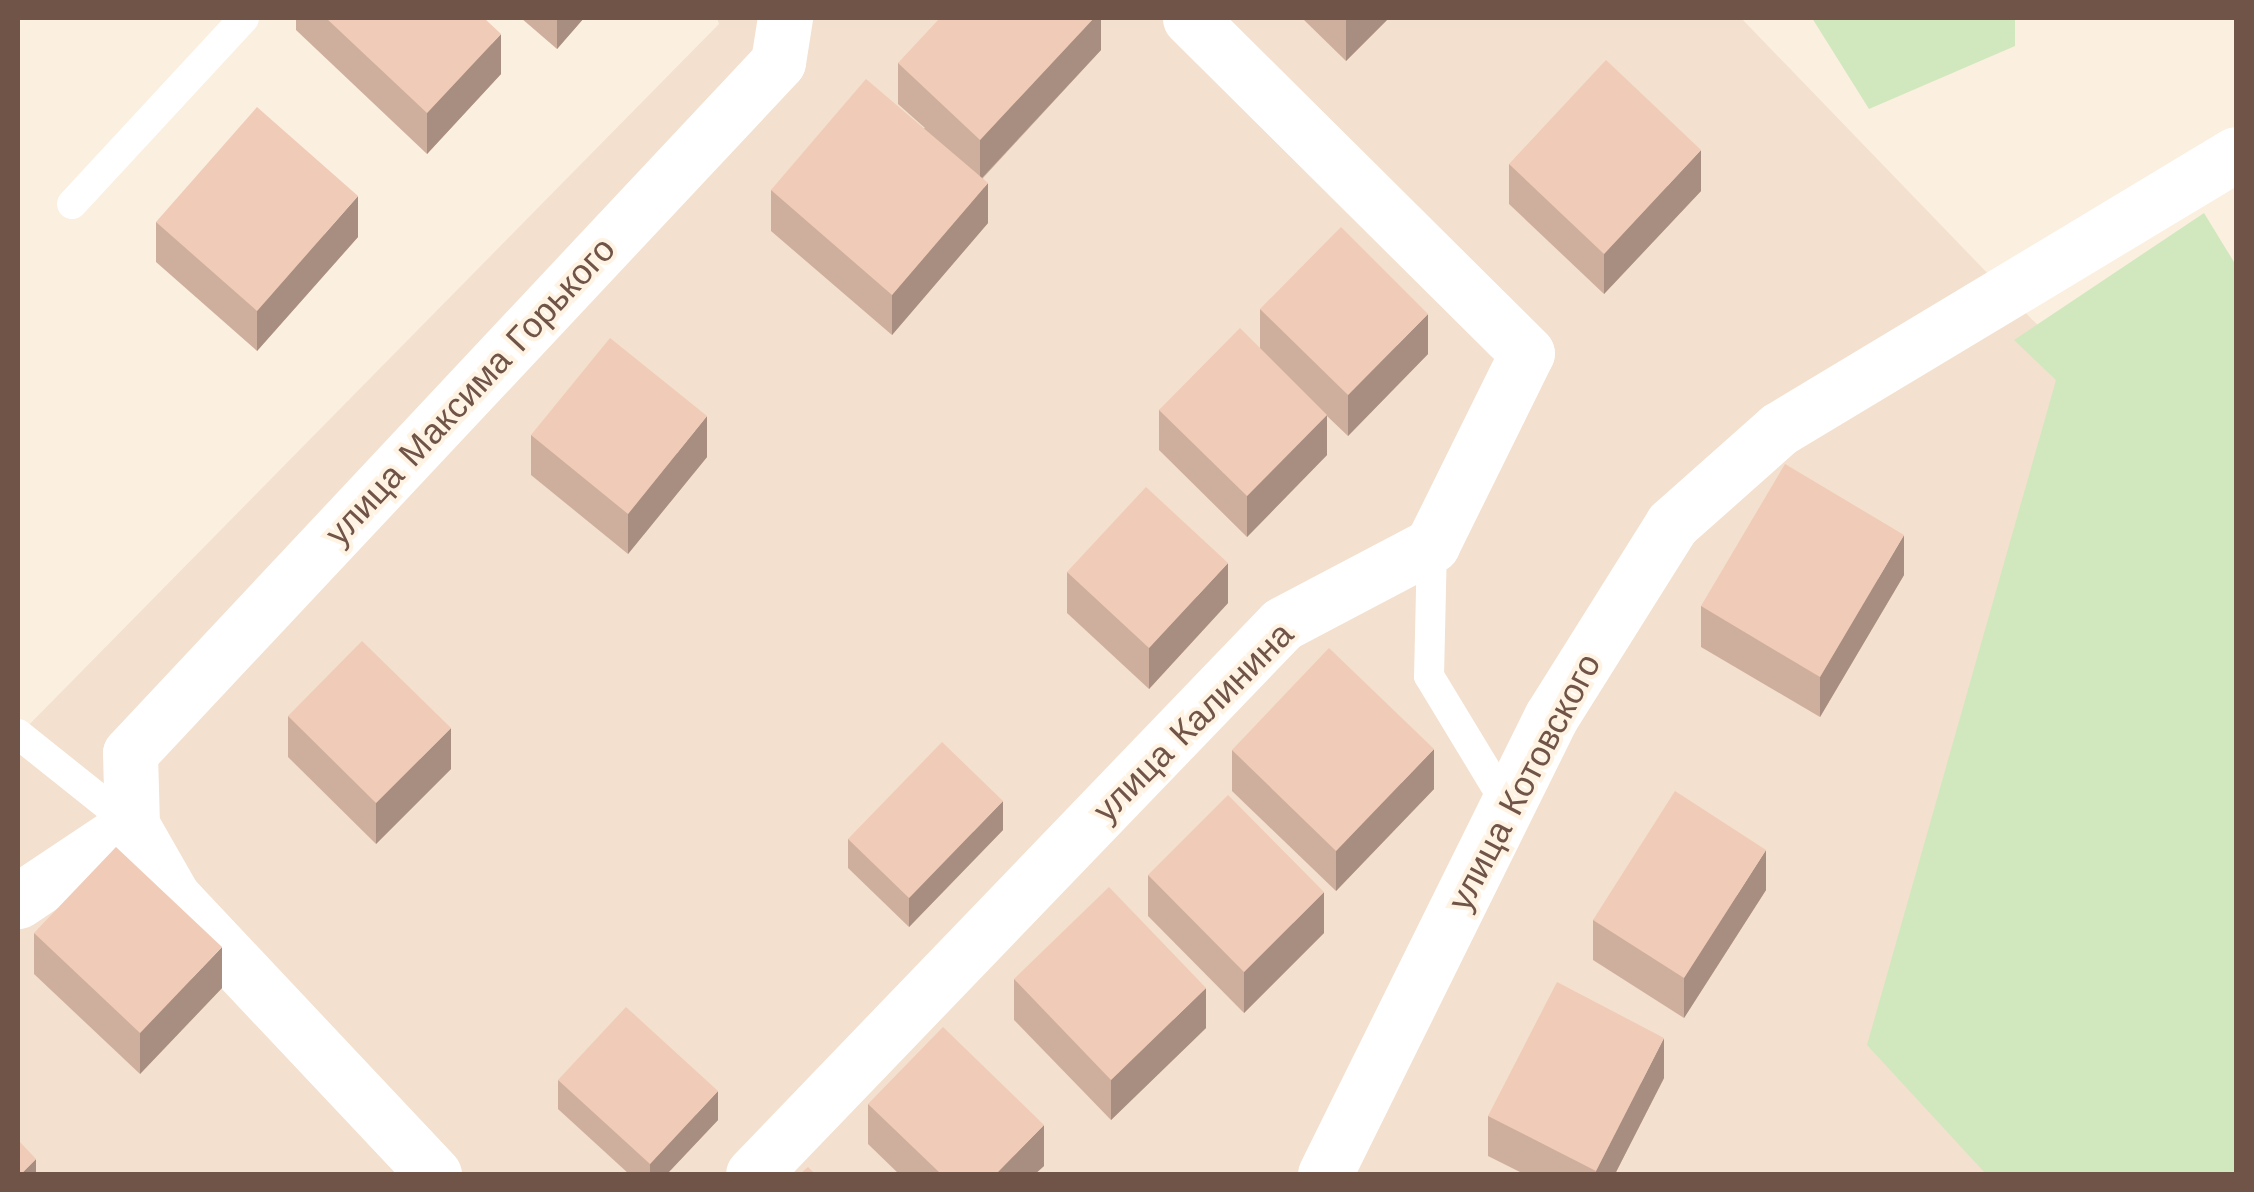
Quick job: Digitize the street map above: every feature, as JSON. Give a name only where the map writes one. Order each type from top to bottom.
[{"type":"street","name":"улица Максима Горького","points":[[132,825],[130,752],[778,62],[785,18]]},
{"type":"street","points":[[1190,18],[1528,353],[1432,545]]},
{"type":"street","name":"улица Котовского","points":[[1325,1174],[1550,717],[1672,524],[1779,429],[2236,154]]},
{"type":"street","name":"улица Калинина","points":[[753,1174],[1282,624],[1432,545]]},
{"type":"street","points":[[18,902],[132,825],[173,896],[434,1174]]},
{"type":"lane","points":[[72,204],[244,18]]},
{"type":"lane","points":[[1432,545],[1430,676],[1507,805]]},
{"type":"lane","points":[[18,734],[132,825]]},
{"type":"shaded area","points":[[717,18],[1741,18],[2079,368],[2040,1174],[18,1174],[18,736],[719,24]]},
{"type":"green space","points":[[1812,18],[2015,18],[2015,46],[1869,109]]},
{"type":"green space","points":[[2204,213],[2234,262],[2236,1174],[1986,1174],[1867,1045],[2056,380],[2014,340]]},
{"type":"building","points":[[326,18],[484,18],[501,34],[427,113]]},
{"type":"building","points":[[940,18],[1094,18],[980,140],[898,63]]},
{"type":"building","points":[[1606,60],[1701,150],[1604,254],[1509,164]]},
{"type":"building","points":[[866,79],[988,183],[892,295],[771,190]]},
{"type":"building","points":[[257,107],[358,196],[257,311],[156,222]]},
{"type":"building","points":[[1341,227],[1428,314],[1348,395],[1260,309]]},
{"type":"building","points":[[1240,328],[1327,415],[1247,496],[1159,410]]},
{"type":"building","points":[[610,338],[707,416],[628,514],[531,435]]},
{"type":"building","points":[[1785,464],[1904,535],[1820,677],[1701,606]]},
{"type":"building","points":[[1146,487],[1228,563],[1149,648],[1067,572]]},
{"type":"building","points":[[362,641],[451,728],[376,803],[288,716]]},
{"type":"building","points":[[1329,648],[1434,749],[1336,851],[1232,750]]},
{"type":"building","points":[[942,742],[1003,801],[909,898],[848,839]]},
{"type":"building","points":[[1675,791],[1766,850],[1684,978],[1593,920]]},
{"type":"building","points":[[1228,795],[1324,892],[1244,972],[1148,875]]},
{"type":"building","points":[[116,847],[222,947],[140,1033],[34,933]]},
{"type":"building","points":[[1109,887],[1206,988],[1111,1080],[1014,979]]},
{"type":"building","points":[[1557,982],[1664,1038],[1596,1171],[1488,1116]]},
{"type":"building","points":[[626,1007],[718,1091],[650,1164],[558,1080]]},
{"type":"building","points":[[943,1027],[1044,1125],[996,1174],[941,1174],[868,1104]]},
{"type":"building","points":[[18,1140],[36,1159],[21,1174],[18,1174]]}]
